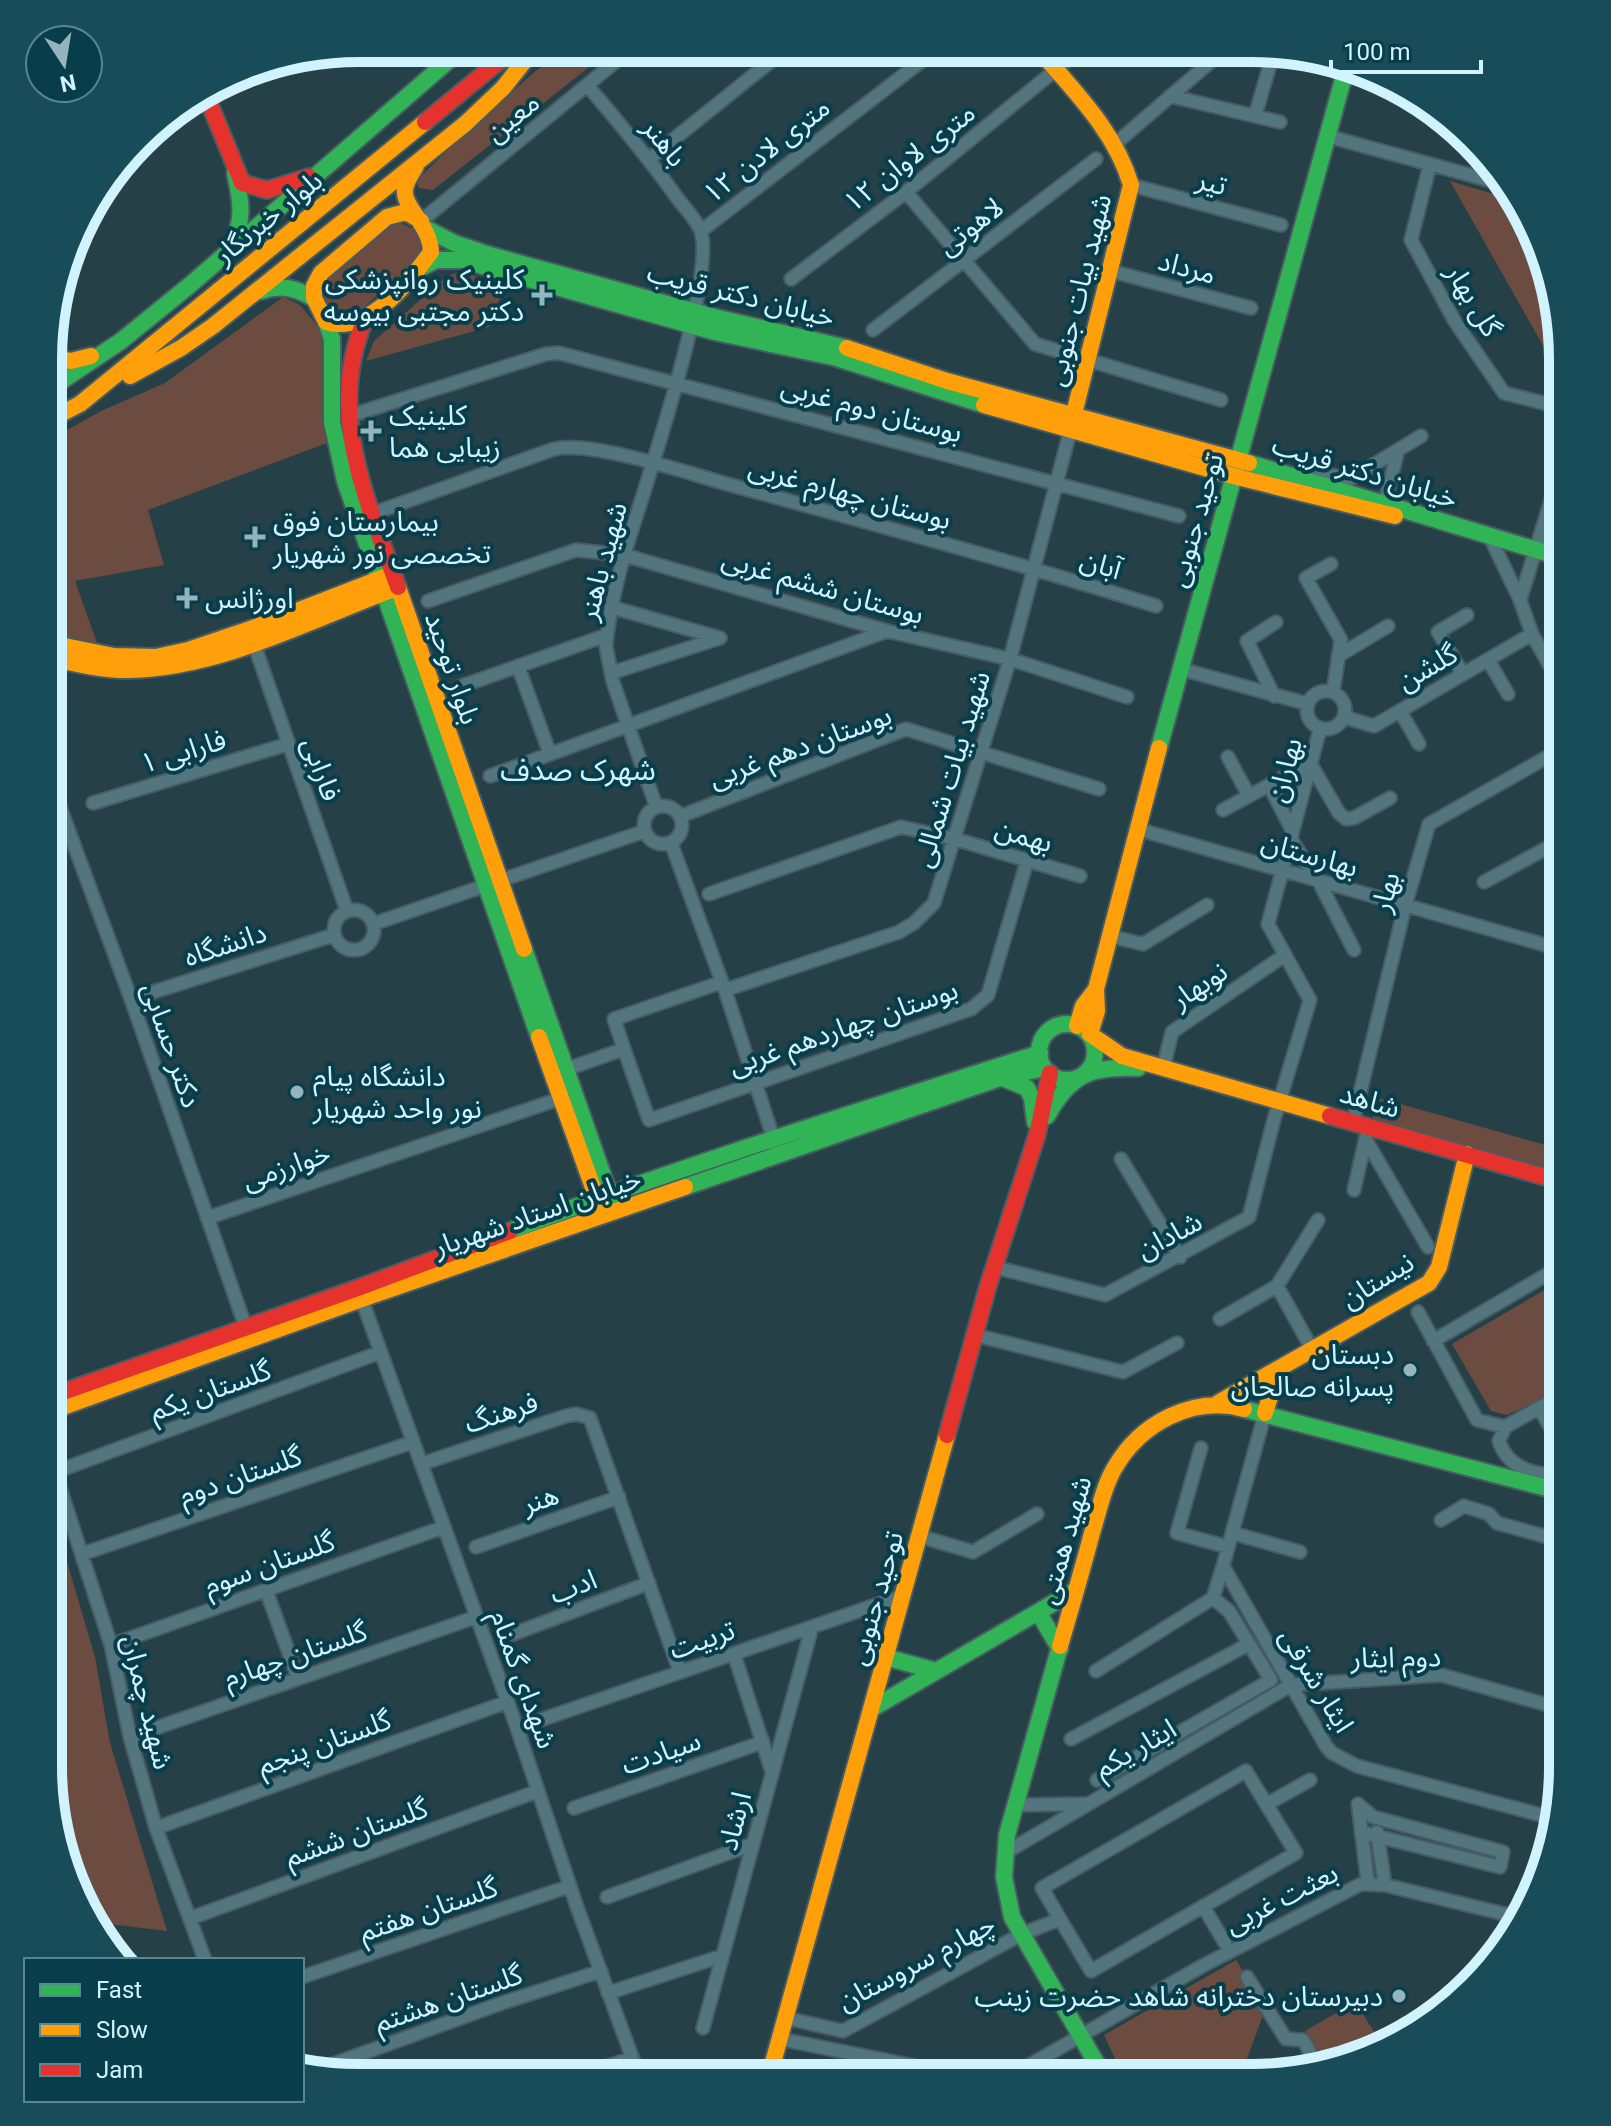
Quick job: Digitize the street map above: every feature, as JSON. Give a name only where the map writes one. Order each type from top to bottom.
[{"type":"main road","name":"بلوار خبرنگار","points":[[62,381],[121,341],[224,257],[447,62]]},
{"type":"main road","name":"بلوار خبرنگار","points":[[62,413],[80,404],[498,62]]},
{"type":"main road","points":[[239,306],[418,161],[501,89],[526,62]]},
{"type":"main road","name":"شهید بیات جنوبی","points":[[1049,62],[1115,144],[1131,185],[1072,421]]},
{"type":"main road","name":"توحید جنوبی","points":[[1084,1030],[1097,1011],[1096,989],[1137,829],[1344,77]]},
{"type":"main road","points":[[209,103],[234,168],[242,183],[253,190],[266,192],[321,173]]},
{"type":"main road","points":[[326,322],[346,326],[366,317],[420,268],[431,252],[424,225],[405,196],[405,187],[418,161]]},
{"type":"main road","points":[[224,257],[239,232],[244,216],[234,168]]},
{"type":"main road","points":[[80,404],[186,345],[264,289],[277,286],[294,288],[313,298],[315,282],[321,273],[387,217],[406,212],[424,225]]},
{"type":"main road","name":"خیابان دکتر قریب","points":[[424,225],[454,243],[692,318]]},
{"type":"main road","name":"خیابان دکتر قریب","points":[[420,268],[436,260],[462,260],[692,318],[836,344],[1072,421],[1441,528],[1471,531]]},
{"type":"main road","name":"بلوار توحید","points":[[313,298],[332,339],[332,422],[337,451],[388,583],[603,1196]]},
{"type":"main road","name":"بلوار توحید","points":[[366,317],[356,337],[350,362],[350,439],[388,583]]},
{"type":"main road","points":[[62,359],[71,361],[88,357],[121,341]]},
{"type":"main road","name":"خیابان دکتر قریب","points":[[1236,468],[1385,502],[1471,531]]},
{"type":"main road","points":[[1471,531],[1539,543],[1549,549]]},
{"type":"main road","points":[[62,655],[156,657],[188,650],[388,583]]},
{"type":"main road","points":[[62,658],[88,667],[139,670],[181,663],[253,641],[364,592]]},
{"type":"main road","points":[[1068,1024],[1084,1030],[1122,1056],[1163,1069],[1099,1068],[1064,1079],[1045,1065],[1041,1044],[1051,1029],[1068,1024]]},
{"type":"main road","points":[[1078,1077],[1094,1062],[1096,1052],[1084,1030]]},
{"type":"main road","name":"توحید جنوبی","points":[[1037,1135],[1045,1065]]},
{"type":"main road","name":"خیابان استاد شهریار","points":[[62,1407],[360,1294],[603,1196],[756,1155],[778,1155],[1045,1065]]},
{"type":"main road","name":"خیابان استاد شهریار","points":[[62,1392],[246,1328],[610,1214],[756,1155],[773,1138],[1045,1065]]},
{"type":"main road","name":"شاهد","points":[[1163,1069],[1280,1101],[1362,1129],[1549,1178]]},
{"type":"main road","name":"بلوار توحید","points":[[560,1072],[562,1098],[610,1214]]},
{"type":"main road","name":"توحید جنوبی","points":[[773,2064],[994,1267],[1037,1135],[1059,1094],[1078,1077]]},
{"type":"main road","points":[[1000,1078],[1020,1082],[1031,1092],[1037,1135]]},
{"type":"main road","points":[[797,1149],[790,1148],[786,1139],[798,1130]]},
{"type":"main road","name":"نيستان","points":[[1217,1404],[1414,1293],[1435,1276],[1467,1154]]},
{"type":"main road","points":[[1265,1413],[1278,1370]]},
{"type":"main road","name":"شهید همتی","points":[[1097,2064],[1006,1901],[1005,1853],[1106,1485],[1126,1449],[1144,1431],[1169,1416],[1217,1404],[1549,1480]]},
{"type":"main road","points":[[871,1709],[1076,1590]]},
{"type":"main road","points":[[1038,1612],[1060,1649]]},
{"type":"main road","points":[[885,1657],[936,1671]]},
{"type":"street","name":"معین","points":[[424,225],[616,62]]},
{"type":"street","points":[[649,159],[770,62]]},
{"type":"street","name":"۱۲ متری لادن","points":[[701,231],[920,62]]},
{"type":"street","name":"۱۲ متری لاوان","points":[[791,279],[906,192],[1065,62]]},
{"type":"street","points":[[1115,144],[1210,62]]},
{"type":"street","points":[[1255,116],[1270,63]]},
{"type":"street","name":"باهنر","points":[[588,86],[649,159],[701,231]]},
{"type":"street","points":[[1170,96],[1280,122]]},
{"type":"street","points":[[1327,136],[1490,180]]},
{"type":"street","name":"لاهوتی","points":[[873,330],[1096,159]]},
{"type":"street","name":"گل بهار","points":[[1430,164],[1411,240],[1454,320],[1504,393],[1549,404]]},
{"type":"street","name":"تیر","points":[[1131,185],[1281,225]]},
{"type":"street","points":[[906,192],[1035,344],[1221,400]]},
{"type":"street","points":[[692,318],[703,266],[701,231]]},
{"type":"street","name":"مرداد","points":[[1111,271],[1251,308]]},
{"type":"street","name":"شهید باهنر","points":[[656,806],[611,673],[606,647],[611,607],[624,555],[654,464],[692,318]]},
{"type":"street","name":"بوستان دوم غربی","points":[[349,416],[553,353],[676,382],[1179,516]]},
{"type":"street","name":"شهید بیات شمالی","points":[[614,1019],[908,928],[925,913],[937,897],[982,753],[1010,659],[1072,421]]},
{"type":"street","points":[[1312,471],[1350,479],[1421,436]]},
{"type":"street","name":"بوستان چهارم غربی","points":[[371,514],[564,447],[575,446],[654,464],[1033,568]]},
{"type":"street","points":[[1385,502],[1398,450]]},
{"type":"street","points":[[1520,600],[1549,509]]},
{"type":"street","points":[[1489,535],[1520,600],[1532,634],[1549,664]]},
{"type":"street","points":[[1539,543],[1549,541]]},
{"type":"street","name":"بوستان ششم غربی","points":[[428,601],[576,550],[624,555],[887,631],[1010,659],[1127,697]]},
{"type":"street","points":[[1331,564],[1306,578],[1341,640],[1333,692]]},
{"type":"street","name":"آبان","points":[[1033,568],[1156,606]]},
{"type":"street","points":[[611,607],[720,638],[611,673]]},
{"type":"street","points":[[1463,674],[1438,632],[1467,615]]},
{"type":"street","points":[[1274,696],[1247,641],[1276,622]]},
{"type":"street","points":[[1338,656],[1388,626]]},
{"type":"street","points":[[490,776],[887,631]]},
{"type":"street","name":"گلشن","points":[[1344,717],[1374,726],[1532,634]]},
{"type":"street","points":[[459,687],[607,635]]},
{"type":"street","name":"فارابی","points":[[253,641],[347,911]]},
{"type":"street","points":[[1488,660],[1508,694]]},
{"type":"street","points":[[518,666],[550,754]]},
{"type":"street","points":[[1181,669],[1308,704]]},
{"type":"street","points":[[1320,692],[1333,692],[1343,701],[1344,717],[1335,728],[1320,729],[1308,718],[1308,704],[1320,692]]},
{"type":"street","points":[[1400,711],[1419,744]]},
{"type":"street","name":"بوستان دهم غربی","points":[[681,816],[906,729],[1099,789]]},
{"type":"street","name":"بهاران","points":[[1285,955],[1268,924],[1320,729]]},
{"type":"street","name":"فارابی ۱","points":[[93,803],[288,744]]},
{"type":"street","name":"بهار","points":[[1354,1190],[1362,1129],[1405,906],[1429,824],[1549,756]]},
{"type":"street","points":[[1228,757],[1249,796]]},
{"type":"street","points":[[1223,810],[1310,763],[1339,813],[1346,819],[1354,818],[1390,798]]},
{"type":"street","points":[[1269,785],[1291,834],[1354,950]]},
{"type":"street","points":[[645,831],[647,814],[656,806],[668,806],[681,816],[683,828],[671,843]]},
{"type":"street","name":"دکتر حسابی","points":[[62,812],[246,1328]]},
{"type":"street","name":"بهمن","points":[[709,894],[896,828],[955,839],[1080,876]]},
{"type":"street","name":"بهارستان","points":[[1137,829],[1549,946]]},
{"type":"street","points":[[373,924],[645,831]]},
{"type":"street","points":[[645,831],[658,843],[671,843]]},
{"type":"street","points":[[671,843],[724,986],[778,1155]]},
{"type":"street","points":[[1484,882],[1549,847]]},
{"type":"street","name":"بوستان چهاردهم غربی","points":[[614,1019],[649,1120],[980,1004],[988,995],[1027,861]]},
{"type":"street","points":[[1109,936],[1143,944],[1207,905]]},
{"type":"street","points":[[347,911],[365,914],[373,924],[374,937],[360,950],[353,951],[341,946],[334,935],[338,918],[347,911]]},
{"type":"street","name":"دانشگاه","points":[[131,999],[334,935]]},
{"type":"street","name":"نوبهار","points":[[1163,1069],[1172,1032],[1285,955]]},
{"type":"street","name":"شادان","points":[[994,1267],[1105,1295],[1249,1217],[1310,1000],[1285,955]]},
{"type":"street","points":[[560,1072],[624,1049]]},
{"type":"street","name":"خوارزمی","points":[[207,1218],[562,1098]]},
{"type":"street","points":[[1362,1129],[1428,1247]]},
{"type":"street","points":[[1121,1159],[1180,1257]]},
{"type":"street","points":[[1220,1319],[1277,1286],[1318,1220]]},
{"type":"street","points":[[1433,1341],[1549,1277]]},
{"type":"street","points":[[1277,1286],[1312,1349]]},
{"type":"street","name":"شهدای گمنام","points":[[360,1294],[634,2064]]},
{"type":"street","points":[[1418,1312],[1477,1420],[1505,1427]]},
{"type":"street","points":[[975,1335],[1123,1372],[1177,1343]]},
{"type":"street","name":"گلستان یکم","points":[[62,1469],[381,1352]]},
{"type":"street","points":[[1549,1402],[1505,1427],[1499,1441],[1508,1458],[1533,1474],[1549,1479]]},
{"type":"street","points":[[1539,1408],[1549,1425]]},
{"type":"street","points":[[1096,1671],[1213,1598],[1265,1413]]},
{"type":"street","name":"فرهنگ","points":[[421,1464],[566,1416],[584,1415],[594,1424],[619,1497]]},
{"type":"street","name":"گلستان دوم","points":[[82,1554],[413,1442]]},
{"type":"street","points":[[1201,1448],[1177,1533],[1228,1547]]},
{"type":"street","name":"شهید چمران","points":[[62,1493],[111,1645],[130,1737],[156,1828],[204,1958]]},
{"type":"street","points":[[619,1497],[680,1672]]},
{"type":"street","name":"هنر","points":[[476,1547],[619,1497]]},
{"type":"street","points":[[1441,1520],[1464,1506],[1489,1514],[1497,1523],[1549,1537]]},
{"type":"street","points":[[919,1536],[973,1552],[1037,1514]]},
{"type":"street","name":"گلستان سوم","points":[[111,1645],[444,1527]]},
{"type":"street","points":[[1232,1533],[1300,1552]]},
{"type":"street","name":"ایثار شرقی","points":[[1223,1566],[1326,1746],[1349,1763],[1544,1816]]},
{"type":"street","name":"ادب","points":[[513,1634],[649,1583]]},
{"type":"street","points":[[266,1590],[298,1678]]},
{"type":"street","name":"تربیت","points":[[517,1728],[902,1596]]},
{"type":"street","points":[[1097,1780],[1271,1680],[1229,1611],[1213,1598]]},
{"type":"street","name":"گلستان چهارم","points":[[130,1737],[476,1617]]},
{"type":"street","name":"ارشاد","points":[[703,2028],[812,1627]]},
{"type":"street","points":[[1071,1739],[1249,1644]]},
{"type":"street","points":[[734,1654],[772,1772]]},
{"type":"street","name":"دوم ایثار","points":[[1291,1685],[1441,1675],[1548,1705]]},
{"type":"street","name":"ایثار یکم","points":[[1005,1853],[1291,1685]]},
{"type":"street","name":"گلستان پنجم","points":[[156,1828],[507,1702]]},
{"type":"street","name":"سیادت","points":[[574,1808],[763,1742]]},
{"type":"street","points":[[1246,1771],[1296,1853],[1203,1906],[1091,1971],[1042,1888],[1246,1771]]},
{"type":"street","points":[[1267,1804],[1310,1780]]},
{"type":"street","name":"گلستان ششم","points":[[191,1918],[538,1791]]},
{"type":"street","points":[[1016,1805],[1089,1804]]},
{"type":"street","points":[[1361,1832],[1500,1867],[1503,1852],[1373,1817],[1358,1804],[1361,1832],[1368,1884]]},
{"type":"street","points":[[1373,1817],[1385,1885]]},
{"type":"street","points":[[607,1897],[753,1844]]},
{"type":"street","name":"بعثت غربی","points":[[1032,2064],[1202,1966],[1361,1884],[1385,1885],[1509,1915]]},
{"type":"street","name":"گلستان هفتم","points":[[304,1976],[570,1886]]},
{"type":"street","points":[[1203,1906],[1225,1943]]},
{"type":"street","name":"چهارم سروستان","points":[[786,2018],[843,2031],[1022,1934],[1060,1919]]},
{"type":"street","points":[[608,1993],[722,1956]]},
{"type":"street","name":"گلستان هشتم","points":[[337,2063],[601,1971]]},
{"type":"street","points":[[1247,1977],[1286,2039],[1303,2040],[1313,2057]]},
{"type":"street","points":[[780,2039],[904,2064]]},
{"type":"street","points":[[614,2064],[632,2058]]},
{"type":"shaded area","points":[[546,62],[595,62],[433,190],[418,188],[418,179]]},
{"type":"shaded area","points":[[1450,181],[1500,196],[1509,211],[1539,282],[1549,356]]},
{"type":"shaded area","points":[[399,222],[417,231],[421,246],[417,260],[356,314],[340,317],[330,311],[323,301],[325,281],[387,226]]},
{"type":"shaded area","points":[[459,272],[506,283],[489,327],[366,361],[374,341],[447,276]]},
{"type":"shaded area","points":[[283,297],[300,305],[327,338],[327,443],[148,510],[164,565],[75,581],[98,646],[62,637],[62,433],[101,411],[165,383]]},
{"type":"shaded area","points":[[1379,1098],[1549,1146],[1549,1169],[1372,1120]]},
{"type":"shaded area","points":[[1549,1287],[1549,1396],[1507,1415],[1491,1411],[1452,1344]]},
{"type":"shaded area","points":[[62,1545],[95,1657],[110,1743],[167,1931],[107,1924],[85,1880],[72,1844],[62,1767]]},
{"type":"shaded area","points":[[1236,1960],[1266,2007],[1245,2064],[1117,2064],[1104,2035]]},
{"type":"shaded area","points":[[1355,2002],[1377,2036],[1321,2056],[1305,2031]]},
{"type":"traffic: fast","points":[[62,381],[121,341],[190,285],[447,62]]},
{"type":"traffic: fast","points":[[1159,748],[1344,77]]},
{"type":"traffic: fast","points":[[231,246],[240,210],[235,173]]},
{"type":"traffic: fast","points":[[427,229],[454,243],[490,255],[714,317],[847,348]]},
{"type":"traffic: fast","points":[[420,268],[436,260],[462,260],[715,332],[833,357],[984,405]]},
{"type":"traffic: fast","points":[[261,291],[288,288],[313,298]]},
{"type":"traffic: fast","points":[[326,322],[332,339],[332,422],[345,481],[539,1037]]},
{"type":"traffic: fast","points":[[1249,463],[1549,554]]},
{"type":"traffic: fast","points":[[524,949],[613,1204]]},
{"type":"traffic: fast","points":[[1067,1024],[1087,1032],[1095,1052],[1087,1072],[1067,1080],[1047,1072],[1039,1052],[1047,1032],[1067,1024]]},
{"type":"traffic: fast","points":[[510,1231],[707,1161],[1040,1053]]},
{"type":"traffic: fast","points":[[685,1187],[1000,1078],[1044,1068]]},
{"type":"traffic: fast","points":[[1047,1116],[1064,1090],[1084,1076],[1107,1069],[1138,1068]]},
{"type":"traffic: fast","points":[[1005,1079],[1027,1088],[1032,1098],[1035,1122]]},
{"type":"traffic: fast","points":[[1244,1409],[1549,1489]]},
{"type":"traffic: fast","points":[[871,1709],[1076,1590]]},
{"type":"traffic: fast","points":[[1038,1612],[1060,1649]]},
{"type":"traffic: fast","points":[[1060,1646],[1007,1835],[1004,1877],[1012,1917],[1097,2064]]},
{"type":"traffic: fast","points":[[885,1657],[936,1671]]},
{"type":"traffic: slow","points":[[130,376],[213,326],[465,124],[503,88],[524,62]]},
{"type":"traffic: slow","points":[[1049,62],[1104,130],[1124,165],[1131,185],[1072,422]]},
{"type":"traffic: slow","points":[[62,413],[80,404],[425,122]]},
{"type":"traffic: slow","points":[[416,166],[407,183],[405,196],[416,217],[422,225],[426,233],[431,252],[399,291],[372,313],[342,324],[326,322],[314,298],[314,286],[321,273],[387,217],[406,212],[421,221]]},
{"type":"traffic: slow","points":[[847,348],[947,381],[1249,463]]},
{"type":"traffic: slow","points":[[62,359],[71,361],[91,356]]},
{"type":"traffic: slow","points":[[984,405],[1233,476],[1395,516]]},
{"type":"traffic: slow","points":[[62,645],[114,656],[156,657],[188,650],[253,628],[387,576]]},
{"type":"traffic: slow","points":[[398,587],[524,949]]},
{"type":"traffic: slow","points":[[62,660],[129,670],[197,661],[264,640],[394,589]]},
{"type":"traffic: slow","points":[[1159,748],[1096,989],[1097,1011],[1090,1034],[1122,1056],[1330,1116]]},
{"type":"traffic: slow","points":[[1077,1026],[1083,1006],[1096,989]]},
{"type":"traffic: slow","points":[[539,1037],[600,1207]]},
{"type":"traffic: slow","points":[[1218,1403],[1429,1283],[1439,1267],[1467,1154]]},
{"type":"traffic: slow","points":[[62,1407],[685,1187]]},
{"type":"traffic: slow","points":[[1265,1413],[1278,1370]]},
{"type":"traffic: slow","points":[[1060,1646],[1104,1492],[1125,1453],[1138,1438],[1170,1416],[1206,1406],[1244,1409]]},
{"type":"traffic: slow","points":[[773,2064],[947,1435]]},
{"type":"traffic: jam","points":[[425,122],[498,62]]},
{"type":"traffic: jam","points":[[209,103],[242,183],[267,190],[309,177]]},
{"type":"traffic: jam","points":[[366,317],[354,352],[349,386],[350,420],[363,487],[398,587]]},
{"type":"traffic: jam","points":[[947,1435],[988,1286],[1037,1135],[1050,1073]]},
{"type":"traffic: jam","points":[[1330,1116],[1549,1178]]},
{"type":"traffic: jam","points":[[62,1392],[510,1231]]},
{"type":"place","name":"کلینیک روانپزشکی دکتر مجتبی بیوسه","points":[[542,295]]},
{"type":"place","name":"کلینیک زیبایی هما","points":[[371,431]]},
{"type":"place","name":"بیمارستان فوق تخصصی نور شهریار","points":[[255,537]]},
{"type":"place","name":"اورژانس","points":[[187,598]]},
{"type":"place","name":"دانشگاه پیام نور واحد شهریار","points":[[297,1092]]},
{"type":"place","name":"دبستان پسرانه صالحان","points":[[1410,1370]]},
{"type":"place","name":"دبیرستان دخترانه شاهد حضرت زینب","points":[[1399,1996]]},
{"type":"district","name":"شهرک صدف","points":[[578,770]]}]
